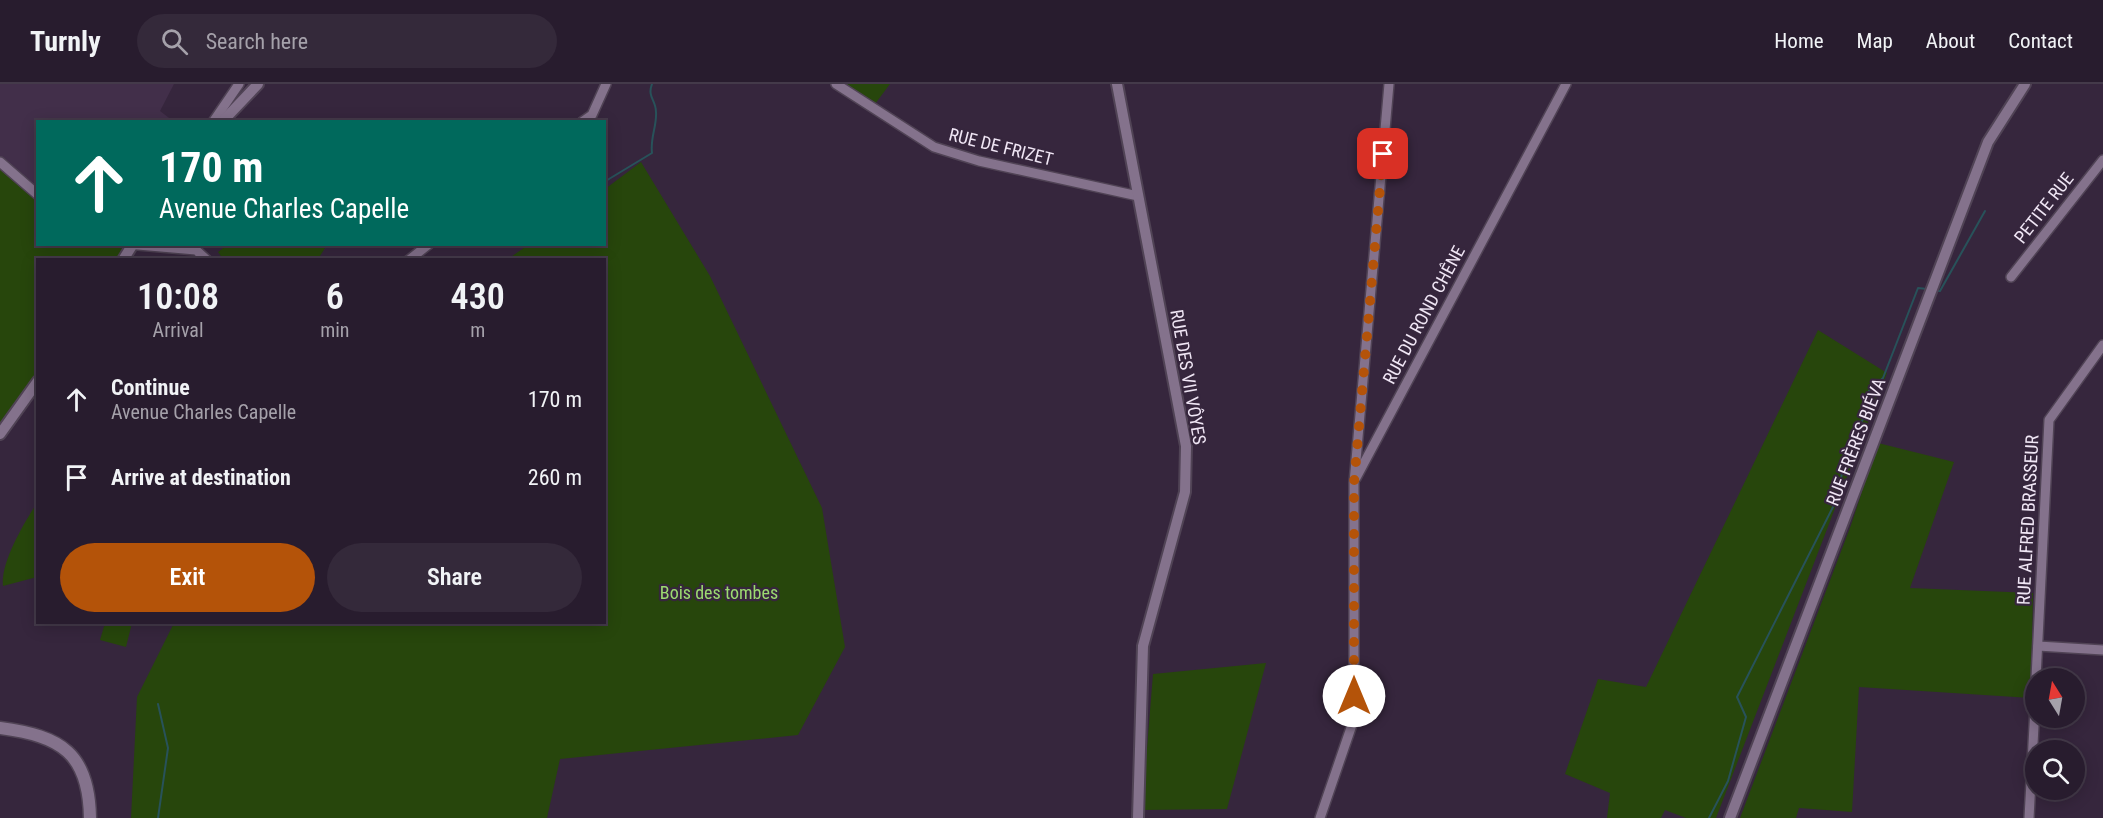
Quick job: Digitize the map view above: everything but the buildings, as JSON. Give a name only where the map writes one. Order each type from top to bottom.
[{"type":"main road","points":[[0,729],[31,732],[63,746],[82,768],[90,802],[90,818]]},
{"type":"street","points":[[214,120],[238,84]]},
{"type":"street","points":[[224,120],[258,84]]},
{"type":"street","points":[[585,120],[592,115],[606,84]]},
{"type":"street","name":"RUE DE FRIZET","points":[[836,84],[934,147],[979,161],[1138,196]]},
{"type":"street","name":"RUE DES VII VÔYES","points":[[1117,84],[1185,446],[1185,492],[1143,646],[1138,818]]},
{"type":"street","points":[[1354,483],[1389,84]]},
{"type":"street","name":"RUE DU ROND CHÊNE","points":[[1320,818],[1354,719],[1354,483],[1566,84]]},
{"type":"street","name":"RUE FRÈRES BIÉVA","points":[[1731,818],[1988,142],[2025,84]]},
{"type":"street","name":"PETITE RUE","points":[[2011,277],[2103,160]]},
{"type":"street","points":[[0,162],[36,193]]},
{"type":"street","points":[[143,246],[196,250],[205,258]]},
{"type":"street","points":[[412,258],[426,246]]},
{"type":"street","name":"RUE ALFRED BRASSEUR","points":[[2037,668],[2049,420],[2103,345]]},
{"type":"street","points":[[0,434],[36,384]]},
{"type":"street","points":[[2038,646],[2103,650]]},
{"type":"street","points":[[2029,818],[2034,728]]},
{"type":"shaded area","points":[[0,84],[174,84],[160,111],[172,120],[36,120],[36,187],[0,156]]},
{"type":"green space","points":[[844,84],[890,84],[875,104]]},
{"type":"green space","name":"Bois des tombes","points":[[641,162],[710,276],[822,508],[845,647],[798,735],[560,759],[547,818],[131,818],[137,697],[174,624],[606,624],[606,258],[509,258],[527,246],[606,246],[606,188]]},
{"type":"green space","points":[[0,165],[36,198],[36,246],[114,246],[123,249],[124,255],[121,258],[36,258],[36,376],[0,428]]},
{"type":"green space","points":[[226,246],[326,246],[319,258],[222,258],[218,252]]},
{"type":"green space","points":[[1818,330],[1887,373],[1716,818],[1686,818],[1665,810],[1661,818],[1607,818],[1610,793],[1565,774],[1598,679],[1646,687]]},
{"type":"green space","points":[[1878,443],[1954,462],[1910,588],[2033,593],[2032,668],[2025,668],[2025,698],[1859,687],[1852,812],[1799,808],[1796,818],[1740,818],[1851,525]]},
{"type":"green space","points":[[36,505],[36,577],[3,586],[5,566],[20,532]]},
{"type":"green space","points":[[105,624],[132,624],[126,647],[100,640]]},
{"type":"green space","points":[[1266,663],[1227,809],[1142,810],[1153,674]]},
{"type":"waterway","points":[[606,181],[652,153],[656,117],[656,108],[651,95],[652,84]]},
{"type":"waterway","points":[[1936,291],[1940,291],[1985,211]]},
{"type":"waterway","points":[[1709,818],[1728,781],[1746,717],[1737,697],[1838,497],[1846,448],[1869,409],[1869,391],[1883,378],[1918,288],[1927,289]]},
{"type":"waterway","points":[[158,704],[168,748],[158,818]]},
{"type":"route","points":[[1354,696],[1354,483],[1383,154]]}]
